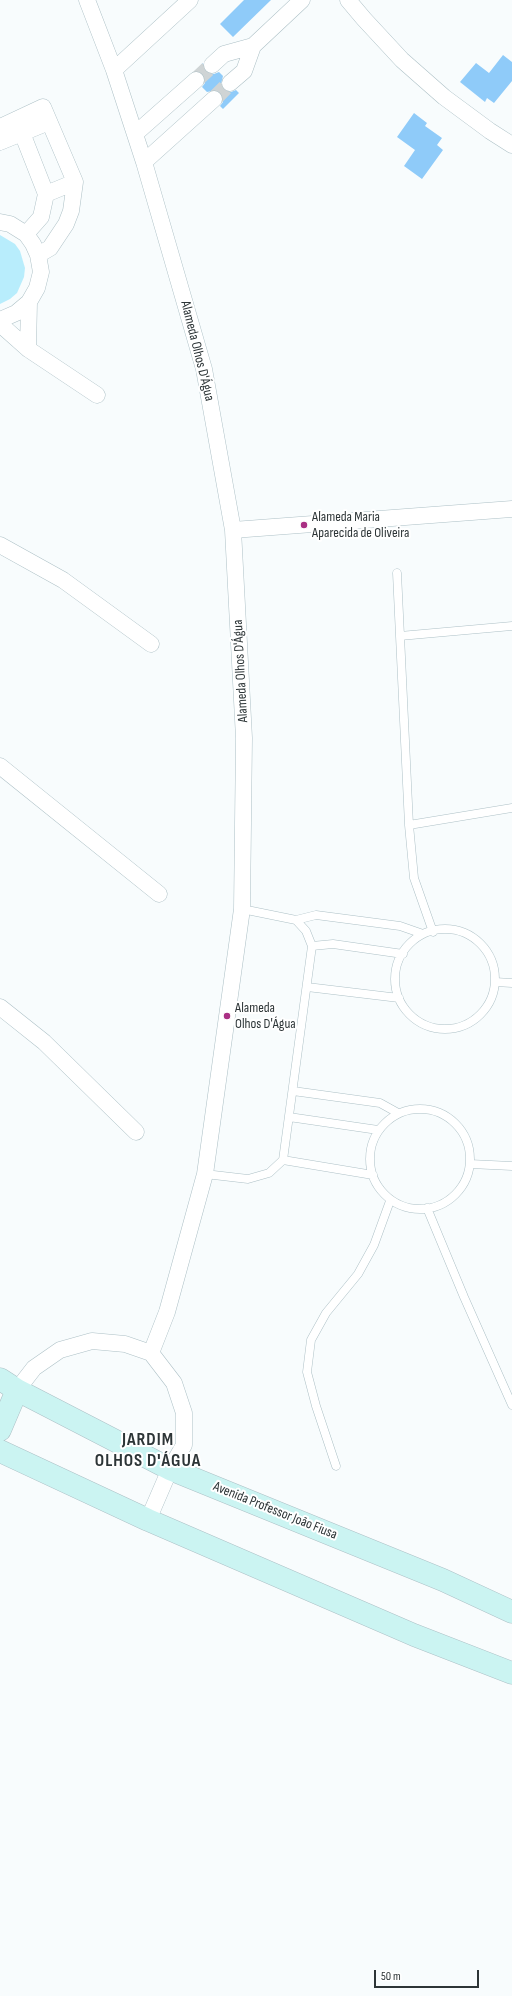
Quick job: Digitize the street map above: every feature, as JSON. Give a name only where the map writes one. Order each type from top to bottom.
[{"type":"street","name":"Alameda Olhos D'Água","points":[[87,0],[114,70],[144,162],[204,368],[233,530],[244,738],[242,909],[205,1174],[167,1312],[151,1353]]},
{"type":"street","points":[[114,70],[190,0]]},
{"type":"street","points":[[230,83],[244,71],[253,46],[302,0]]},
{"type":"street","points":[[348,0],[402,60],[444,97],[490,131],[512,145]]},
{"type":"street","points":[[212,65],[224,54],[253,46]]},
{"type":"street","points":[[135,134],[196,80]]},
{"type":"street","points":[[144,162],[214,99]]},
{"type":"street","points":[[0,142],[43,107],[75,182],[71,211],[66,224],[50,248],[38,255]]},
{"type":"street","points":[[0,127],[20,126]]},
{"type":"street","points":[[20,126],[46,194],[41,217],[26,234]]},
{"type":"street","points":[[46,194],[75,182]]},
{"type":"street","points":[[0,222],[10,224],[26,234],[38,255],[40,272],[37,288],[29,302],[16,313],[0,320]]},
{"type":"street","points":[[28,349],[29,302]]},
{"type":"street","points":[[0,324],[28,349],[97,395]]},
{"type":"street","points":[[233,530],[512,509]]},
{"type":"street","points":[[0,545],[63,580],[151,644]]},
{"type":"street","points":[[0,766],[159,894]]},
{"type":"street","points":[[0,1007],[44,1042],[136,1132]]},
{"type":"street","points":[[0,1430],[9,1384],[60,1350],[92,1342],[125,1344],[151,1353],[174,1383],[184,1413],[184,1445],[170,1469],[148,1520]]},
{"type":"street","name":"Avenida Professor João Fiusa","points":[[9,1384],[170,1469],[444,1580],[512,1612]]},
{"type":"street","points":[[0,1451],[148,1520],[414,1635],[512,1673]]},
{"type":"lane","points":[[397,573],[409,824],[414,878],[432,932]]},
{"type":"lane","points":[[400,636],[512,626]]},
{"type":"lane","points":[[409,824],[512,808]]},
{"type":"lane","points":[[242,909],[296,920],[316,915],[400,926],[423,934]]},
{"type":"lane","points":[[205,1174],[248,1178],[269,1173],[283,1160],[312,946],[306,930],[296,920]]},
{"type":"lane","points":[[443,929],[464,932],[481,944],[492,962],[495,982],[489,1002],[476,1019],[457,1028],[436,1029],[417,1021],[402,1006],[395,987],[396,966],[406,947],[423,934],[432,932],[443,929]]},
{"type":"lane","points":[[312,946],[333,944],[403,954]]},
{"type":"lane","points":[[495,982],[512,983]]},
{"type":"lane","points":[[307,987],[399,998]]},
{"type":"lane","points":[[293,1091],[380,1103],[398,1113]]},
{"type":"lane","points":[[424,1108],[449,1118],[466,1138],[470,1164],[461,1188],[441,1205],[415,1210],[390,1201],[374,1181],[369,1155],[378,1130],[398,1113],[424,1108]]},
{"type":"lane","points":[[289,1117],[378,1130]]},
{"type":"lane","points":[[283,1160],[372,1175]]},
{"type":"lane","points":[[470,1164],[512,1166]]},
{"type":"lane","points":[[336,1466],[316,1406],[307,1372],[311,1340],[326,1313],[358,1274],[374,1245],[390,1201]]},
{"type":"lane","points":[[427,1208],[464,1297],[512,1405]]},
{"type":"shaded area","points":[[0,235],[15,244],[20,251],[25,268],[24,277],[17,293],[10,299],[0,304]]},
{"type":"building","points":[[244,0],[271,0],[233,37],[220,24]]},
{"type":"building","points":[[503,55],[512,62],[512,81],[494,103],[487,98],[485,102],[460,82],[476,63],[489,73]]},
{"type":"building","points":[[203,63],[205,72],[214,74],[219,72],[223,76],[221,84],[223,89],[231,92],[236,90],[239,93],[223,109],[220,106],[223,102],[221,93],[217,90],[207,92],[202,87],[205,83],[203,74],[195,71]]},
{"type":"building","points":[[414,113],[427,123],[425,126],[442,138],[437,145],[443,150],[422,179],[404,166],[415,150],[397,137]]},
{"type":"tunnel","points":[[196,80],[212,65]]},
{"type":"tunnel","points":[[214,99],[230,83]]},
{"type":"place","name":"Alameda Maria Aparecida de Oliveira","points":[[304,525]]},
{"type":"place","name":"Alameda Olhos D'Água","points":[[227,1016]]},
{"type":"district","name":"JARDIM OLHOS D'ÁGUA","points":[[148,1450]]}]
